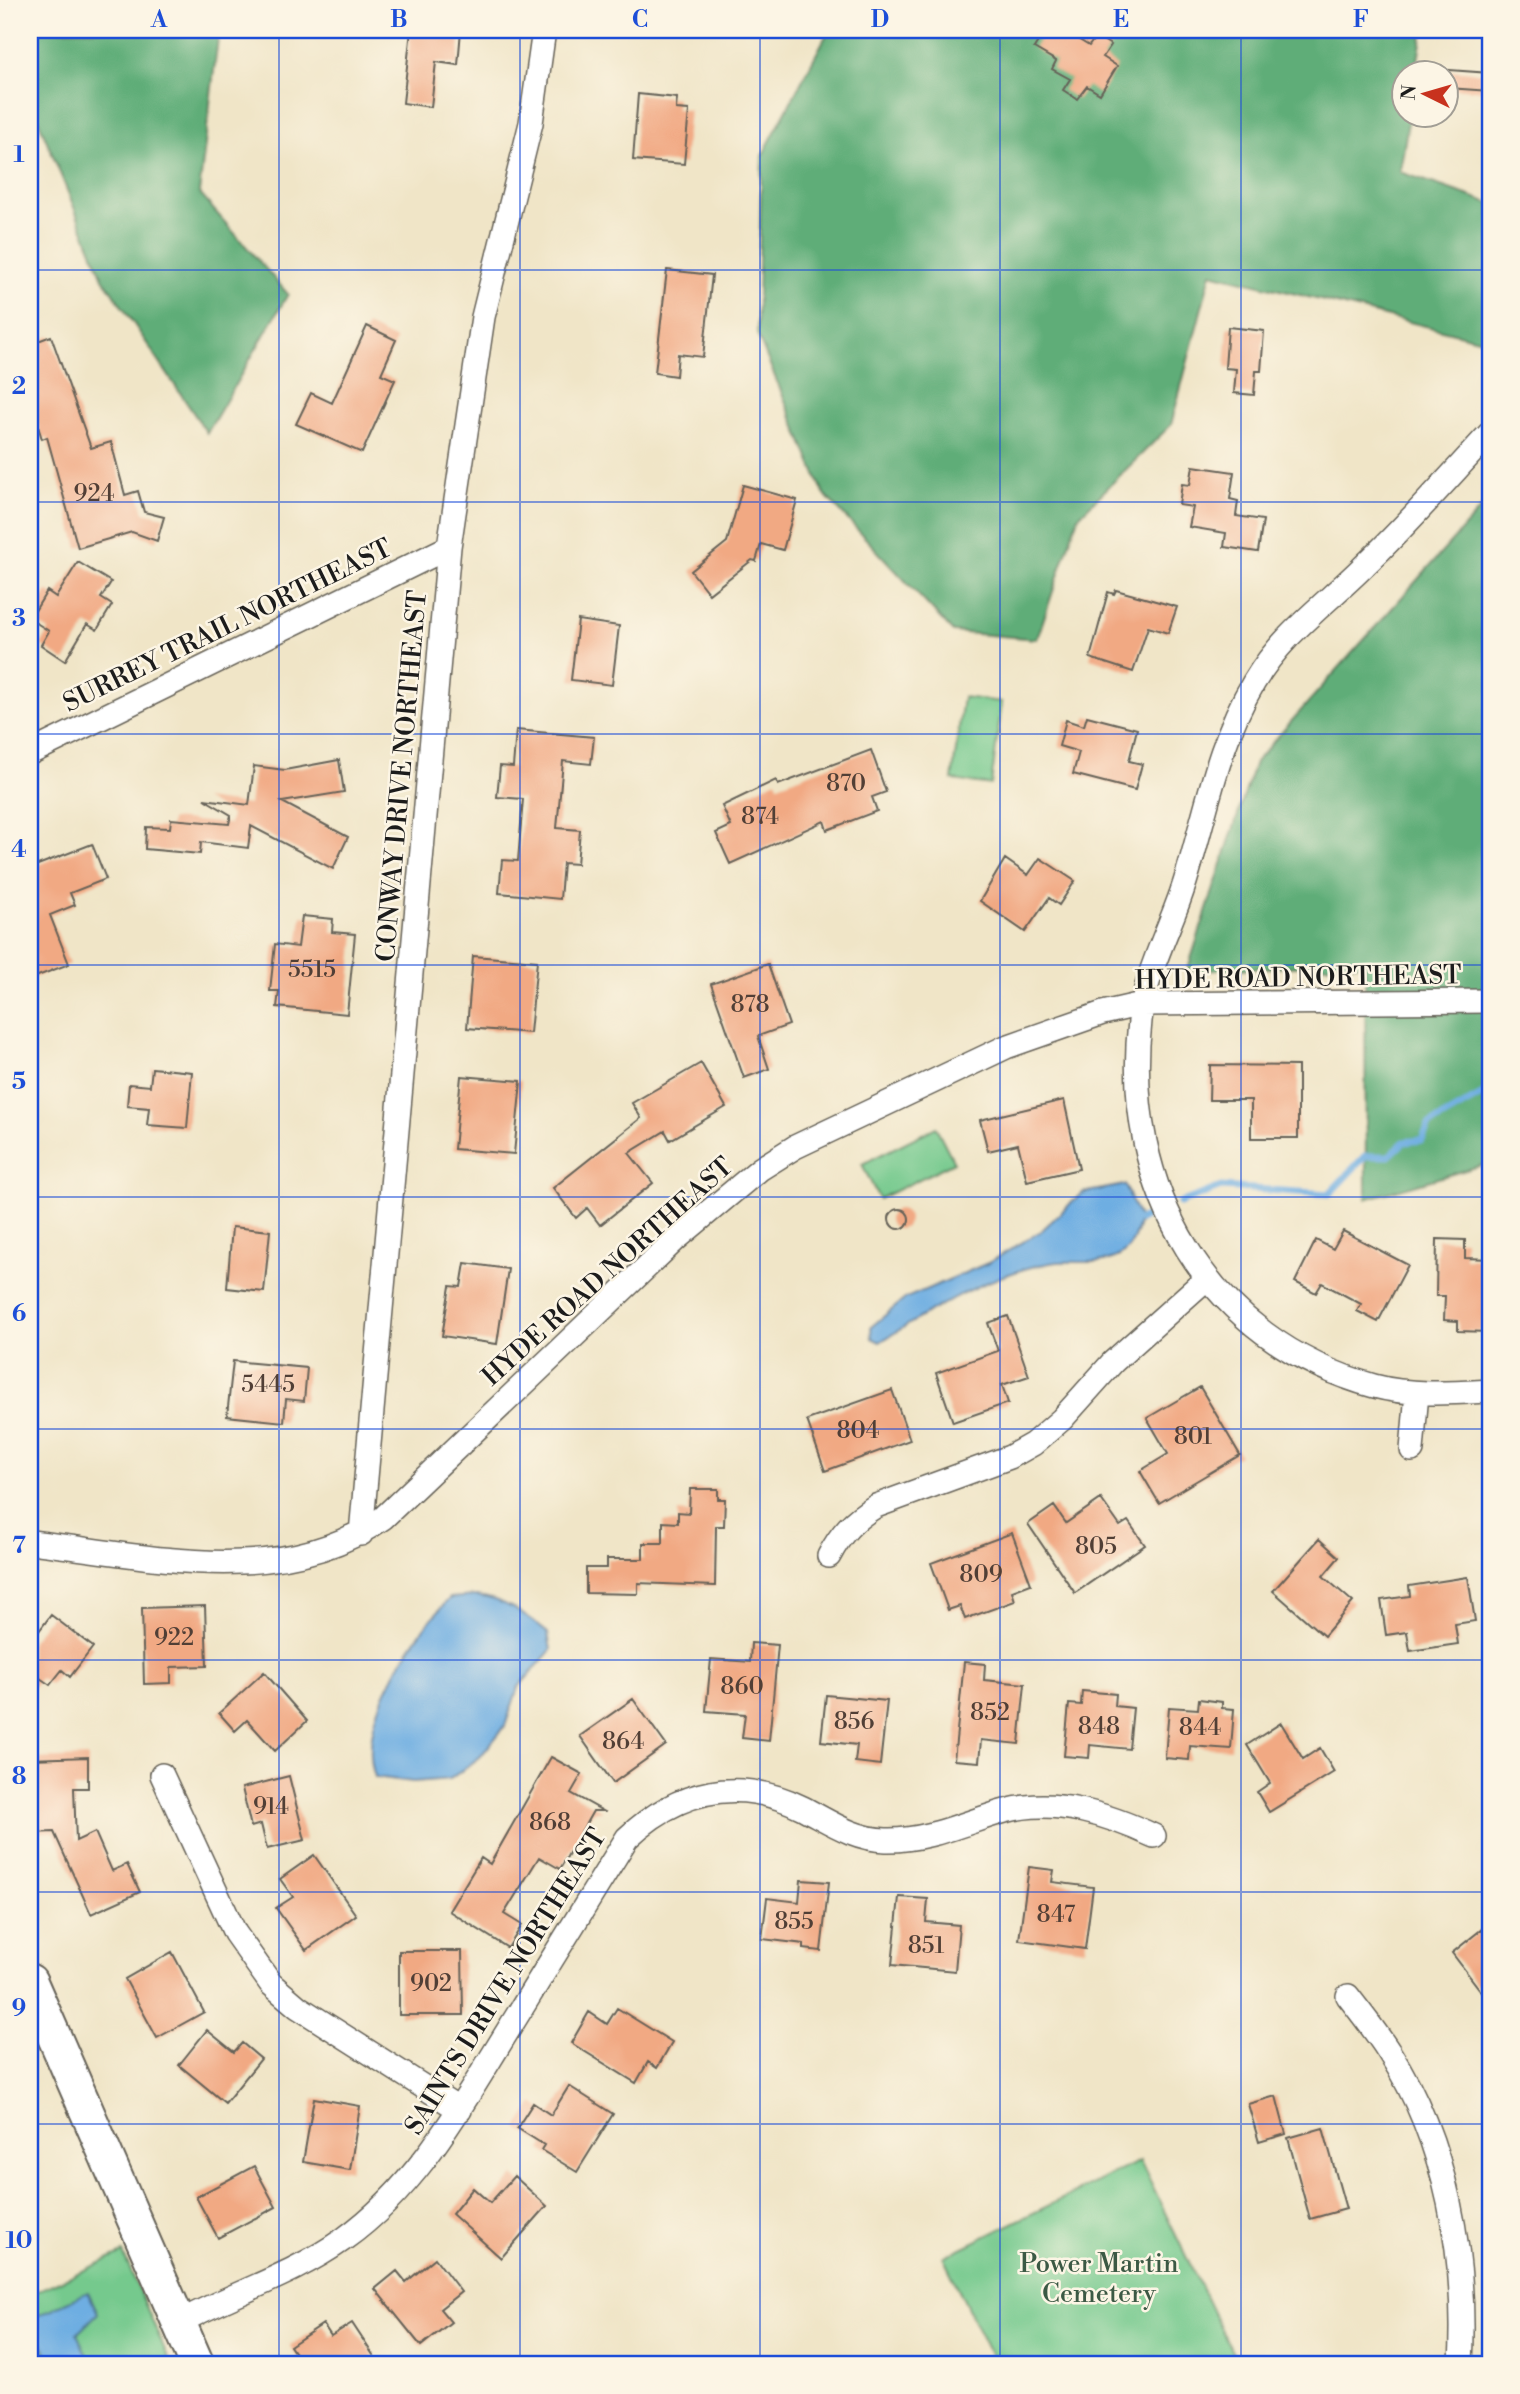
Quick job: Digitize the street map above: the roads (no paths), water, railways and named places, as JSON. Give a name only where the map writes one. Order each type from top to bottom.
[{"type":"street","name":"CONWAY DRIVE NORTHEAST","points":[[361,1534],[449,547],[483,317],[531,123],[544,30]]},
{"type":"street","points":[[1490,433],[1400,531],[1304,620],[1268,660],[1251,687],[1219,762],[1186,880],[1142,1004],[1139,1074],[1145,1147],[1163,1204],[1206,1279],[1261,1330],[1300,1356],[1376,1387],[1417,1393],[1490,1391]]},
{"type":"street","name":"SURREY TRAIL NORTHEAST","points":[[30,752],[449,547]]},
{"type":"street","name":"HYDE ROAD NORTHEAST","points":[[30,1542],[206,1561],[268,1562],[307,1556],[361,1534],[393,1508],[675,1240],[760,1169],[795,1147],[1006,1047],[1102,1013],[1142,1004],[1490,1001]]},
{"type":"street","points":[[829,1556],[840,1535],[858,1517],[876,1506],[998,1461],[1033,1444],[1062,1419],[1113,1362],[1206,1279]]},
{"type":"street","points":[[1412,1450],[1417,1393]]},
{"type":"street","points":[[162,1775],[235,1933],[264,1977],[298,2007],[460,2110]]},
{"type":"street","name":"SAINTS DRIVE NORTHEAST","points":[[178,2323],[281,2277],[345,2238],[403,2186],[433,2150],[460,2110],[627,1838],[661,1810],[701,1793],[740,1791],[800,1807],[854,1834],[885,1840],[926,1836],[1006,1810],[1046,1805],[1121,1821],[1154,1836]]},
{"type":"street","points":[[30,1981],[197,2364]]},
{"type":"street","points":[[1348,1996],[1390,2053],[1417,2105],[1446,2192],[1456,2243],[1462,2298],[1461,2364]]},
{"type":"water","points":[[1125,1185],[1140,1220],[1130,1245],[1119,1256],[1094,1262],[1050,1263],[1005,1275],[941,1305],[880,1342],[872,1338],[871,1327],[906,1298],[988,1263],[1041,1231],[1082,1193]]},
{"type":"water","points":[[476,1596],[505,1604],[531,1620],[548,1633],[551,1650],[518,1688],[505,1726],[480,1757],[450,1779],[413,1782],[375,1777],[371,1755],[373,1730],[391,1681],[420,1634],[450,1598]]},
{"type":"water","points":[[88,2292],[98,2313],[77,2334],[91,2364],[51,2364],[30,2319]]},
{"type":"waterway","points":[[1180,1203],[1221,1187],[1329,1194],[1365,1156],[1389,1156],[1404,1142],[1422,1140],[1429,1125],[1490,1090]]},
{"type":"waterway","points":[[1140,1220],[1147,1216]]},
{"type":"park label","name":"Power Martin Cemetery","points":[[1099,2278]]}]
